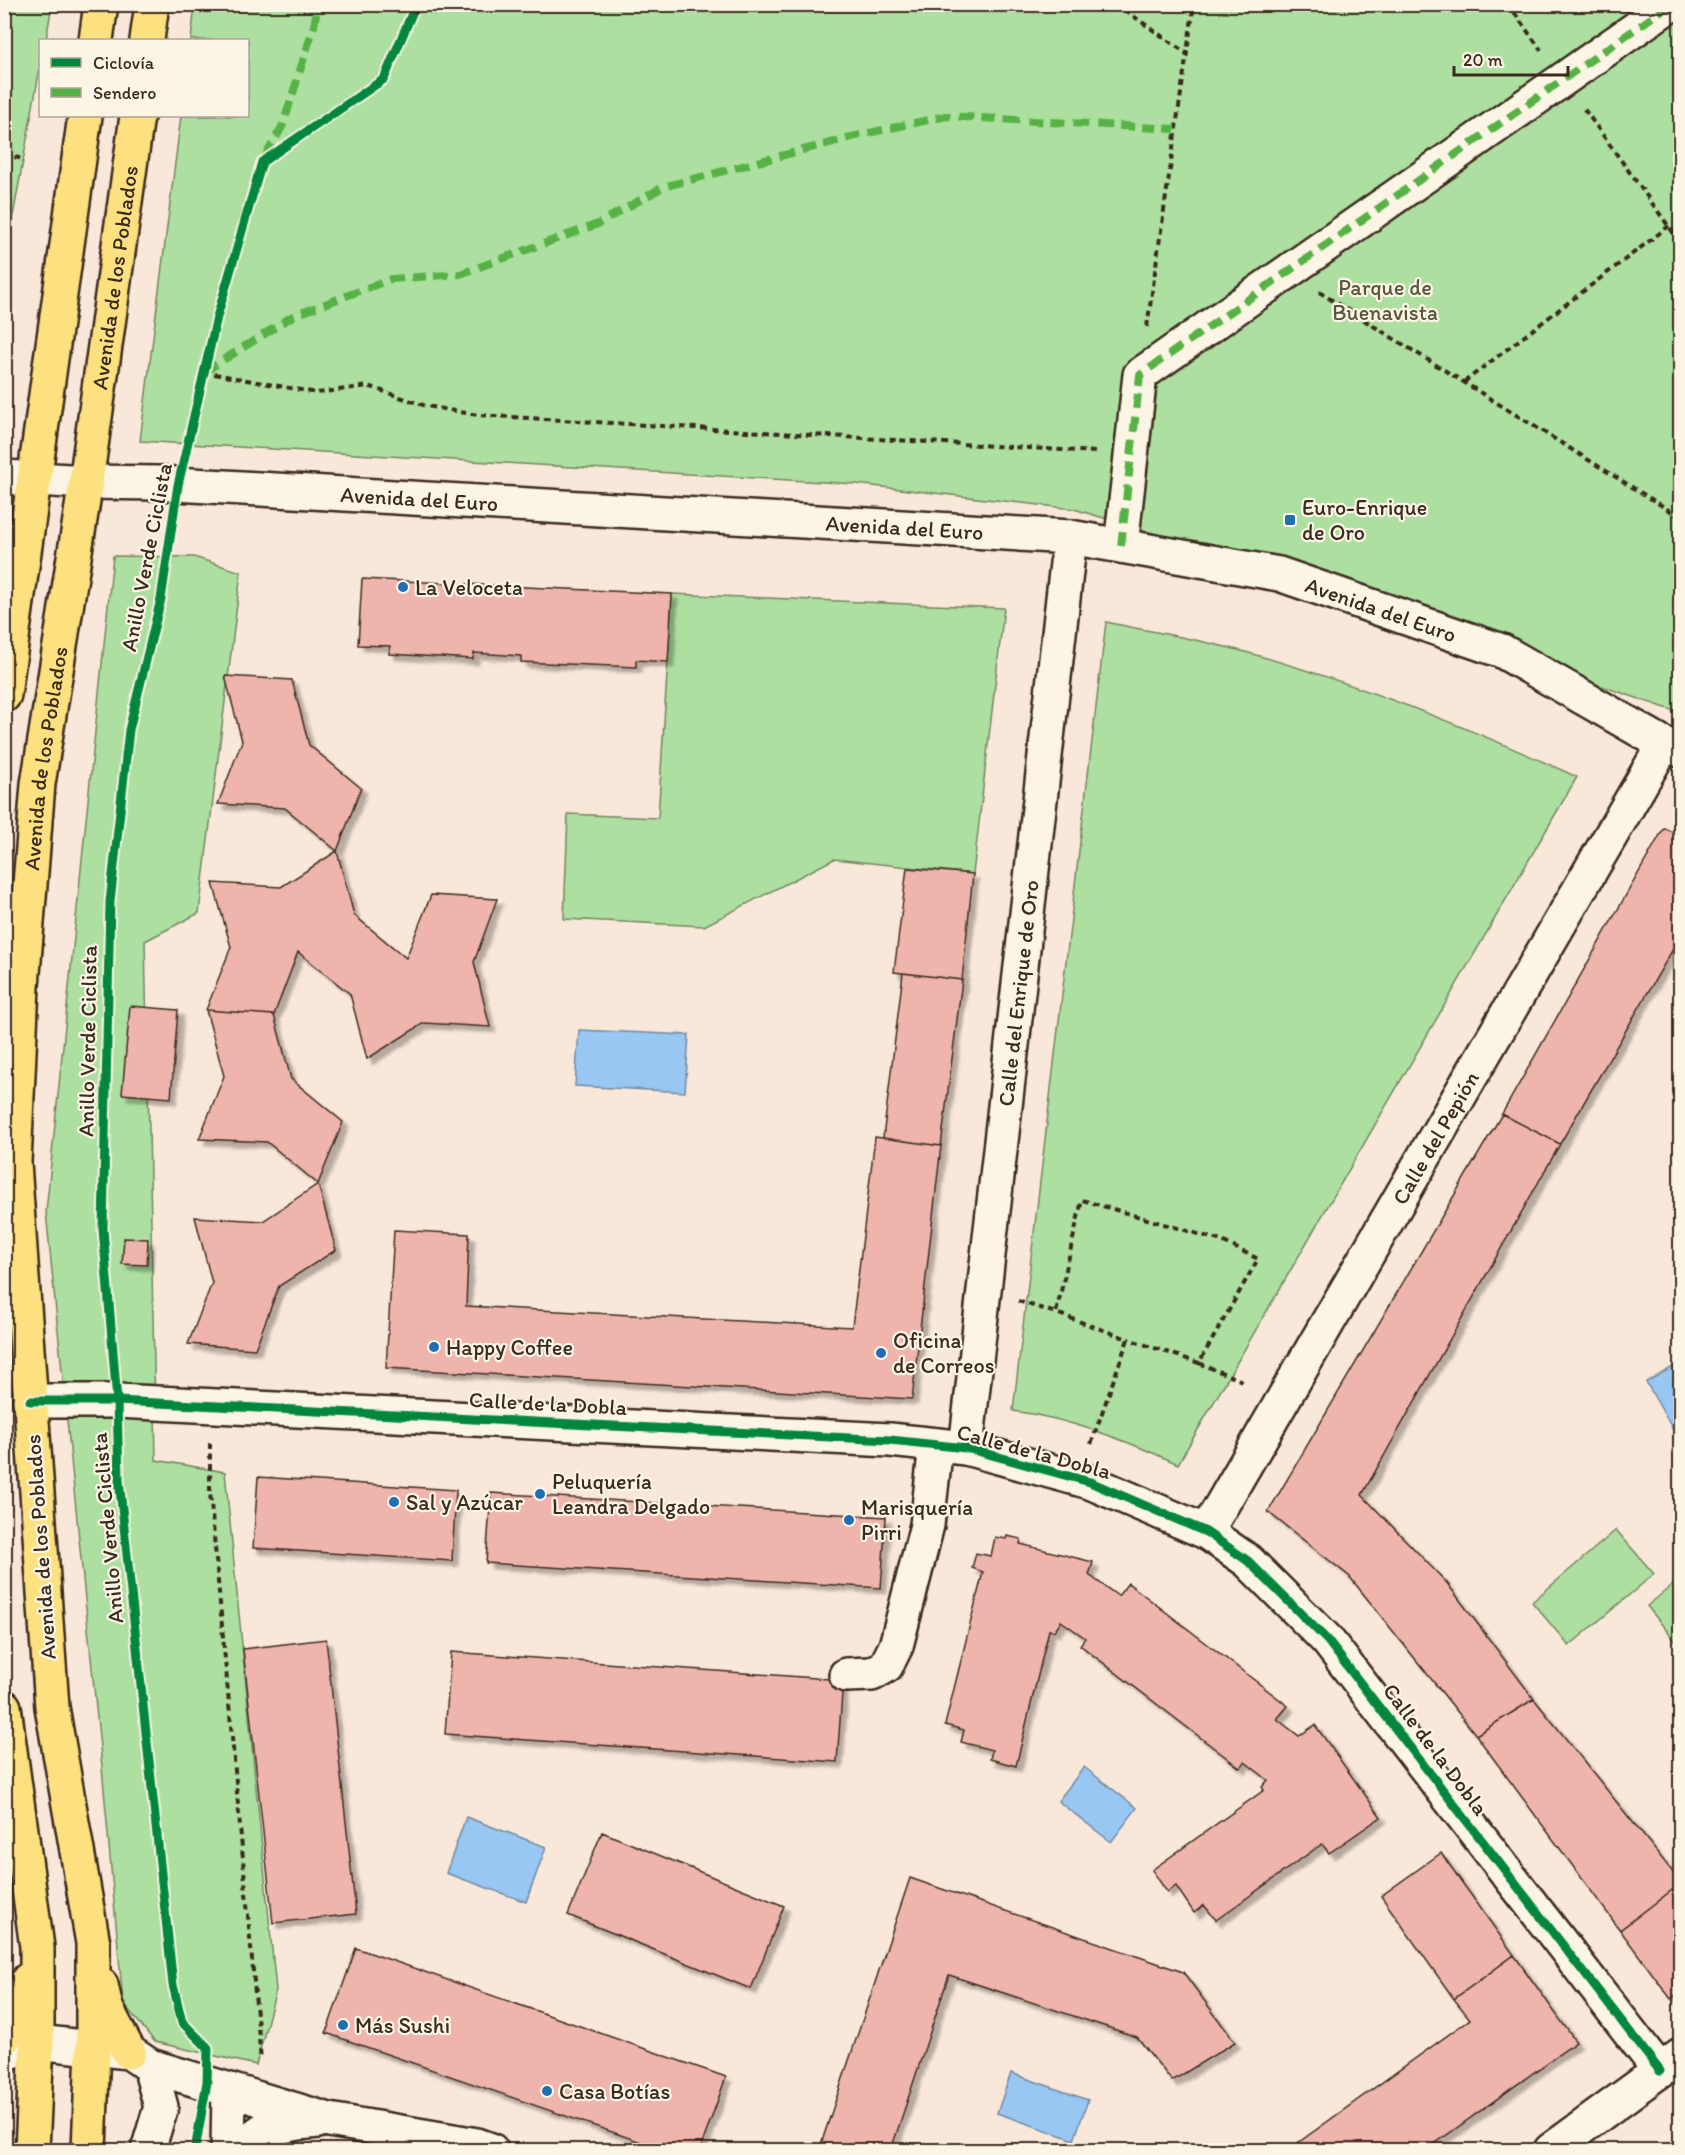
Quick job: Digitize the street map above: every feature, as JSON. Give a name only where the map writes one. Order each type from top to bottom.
[{"type":"main road","points":[[96,39],[101,4]]},
{"type":"main road","points":[[147,39],[152,4]]},
{"type":"main road","points":[[4,695],[19,478],[85,117]]},
{"type":"main road","name":"Avenida de los Poblados","points":[[89,2151],[93,2048],[93,1943],[52,1707],[14,1163],[22,986],[38,783],[86,482],[137,117]]},
{"type":"main road","points":[[4,1707],[37,1947],[37,2042],[32,2151]]},
{"type":"main road","points":[[93,1943],[106,2008],[139,2059]]},
{"type":"main road","points":[[4,2038],[19,2016],[37,1947]]},
{"type":"street","points":[[1121,546],[1140,375],[1671,4]]},
{"type":"street","name":"Avenida del Euro","points":[[19,478],[159,483],[1070,537],[1279,574],[1502,651],[1672,747]]},
{"type":"street","name":"Calle del Enrique de Oro","points":[[846,1675],[872,1674],[886,1666],[896,1646],[927,1525],[951,1447],[1070,537]]},
{"type":"street","name":"Calle del Pepión","points":[[1206,1532],[1672,747]]},
{"type":"street","name":"Calle de la Dobla","points":[[30,1401],[117,1401],[890,1440],[951,1447],[1090,1482],[1206,1532],[1248,1561],[1328,1640],[1670,2064]]},
{"type":"street","points":[[4,2054],[37,2042],[93,2048],[139,2059],[228,2090],[329,2120],[477,2145],[491,2151]]},
{"type":"street","points":[[139,2059],[161,2107],[148,2151]]},
{"type":"street","points":[[1551,2151],[1670,2064]]},
{"type":"street","points":[[228,2090],[228,2151]]},
{"type":"street","points":[[235,2151],[262,2130],[329,2120]]},
{"type":"path","points":[[1116,4],[1186,53]]},
{"type":"path","points":[[1140,375],[1194,4]]},
{"type":"path","points":[[1508,4],[1680,242]]},
{"type":"path","points":[[4,155],[24,159]]},
{"type":"path","points":[[1464,382],[1669,226]]},
{"type":"path","points":[[1286,272],[1680,516]]},
{"type":"path","points":[[202,384],[207,362]]},
{"type":"path","points":[[204,372],[317,393],[368,386],[426,406],[478,415],[1132,454]]},
{"type":"path","points":[[1056,1313],[1082,1200],[1222,1241],[1258,1259],[1199,1364]]},
{"type":"path","points":[[1011,1299],[1056,1313],[1242,1381]]},
{"type":"path","points":[[1090,1445],[1128,1339]]},
{"type":"path","points":[[210,1443],[210,1492],[261,2060]]},
{"type":"green space","points":[[5,4],[52,5],[46,39],[39,39],[39,73],[5,260]]},
{"type":"green space","name":"Parque de Buenavista","points":[[195,5],[1680,5],[1680,713],[1186,543],[1074,509],[856,484],[140,441],[181,117],[249,117],[249,39],[191,39]]},
{"type":"green space","points":[[113,556],[194,557],[241,572],[199,913],[145,941],[156,1460],[225,1472],[276,1990],[256,2065],[155,2042],[123,2003],[102,1767],[46,1212]]},
{"type":"green space","points":[[672,594],[1004,608],[973,874],[834,859],[704,926],[564,919],[568,814],[658,818]]},
{"type":"green space","points":[[1106,622],[1231,648],[1333,679],[1496,741],[1577,777],[1178,1464],[1077,1425],[1013,1411]]},
{"type":"green space","points":[[1616,1530],[1654,1574],[1569,1646],[1532,1602]]},
{"type":"green space","points":[[1680,1579],[1680,1647],[1647,1606]]},
{"type":"water","points":[[579,1030],[689,1035],[685,1092],[575,1086]]},
{"type":"water","points":[[1680,1363],[1680,1442],[1646,1382]]},
{"type":"water","points":[[1084,1767],[1137,1808],[1111,1842],[1058,1801]]},
{"type":"water","points":[[466,1817],[546,1847],[526,1902],[446,1873]]},
{"type":"water","points":[[1011,2073],[1088,2100],[1074,2140],[997,2113]]},
{"type":"building","points":[[362,579],[672,594],[668,662],[636,660],[636,667],[521,662],[521,656],[474,653],[473,659],[389,654],[390,646],[358,645]]},
{"type":"building","points":[[225,676],[292,680],[309,745],[361,788],[337,851],[285,808],[218,804],[242,741]]},
{"type":"building","points":[[1664,828],[1680,836],[1680,937],[1560,1144],[1502,1114]]},
{"type":"building","points":[[337,851],[354,915],[406,958],[431,895],[497,899],[474,962],[490,1027],[424,1023],[367,1059],[350,994],[298,952],[274,1015],[206,1010],[231,947],[213,883],[281,887]]},
{"type":"building","points":[[907,868],[973,874],[962,980],[894,972]]},
{"type":"building","points":[[903,973],[962,980],[941,1146],[883,1138]]},
{"type":"building","points":[[130,1006],[178,1010],[171,1098],[122,1094]]},
{"type":"building","points":[[206,1010],[274,1015],[291,1079],[343,1122],[318,1184],[267,1142],[199,1139],[224,1076]]},
{"type":"building","points":[[1502,1114],[1560,1144],[1362,1495],[1447,1583],[1534,1699],[1476,1735],[1349,1576],[1268,1512]]},
{"type":"building","points":[[875,1137],[941,1146],[912,1399],[386,1368],[394,1230],[469,1234],[466,1306],[852,1327]]},
{"type":"building","points":[[318,1184],[336,1250],[279,1286],[255,1349],[188,1344],[212,1283],[195,1217],[263,1221]]},
{"type":"building","points":[[124,1238],[148,1239],[147,1265],[122,1264]]},
{"type":"building","points":[[258,1477],[456,1490],[452,1561],[253,1548]]},
{"type":"building","points":[[491,1493],[886,1517],[881,1588],[486,1563]]},
{"type":"building","points":[[1007,1536],[1021,1539],[1020,1544],[1093,1562],[1089,1575],[1118,1596],[1128,1583],[1288,1706],[1277,1719],[1299,1736],[1315,1725],[1381,1817],[1329,1853],[1322,1844],[1216,1920],[1204,1905],[1194,1913],[1176,1886],[1167,1892],[1152,1870],[1264,1790],[1262,1787],[1268,1780],[1245,1762],[1240,1768],[1080,1645],[1085,1638],[1061,1621],[1054,1631],[1049,1630],[1016,1766],[990,1759],[992,1750],[961,1742],[964,1730],[945,1725],[983,1572],[972,1568],[976,1553],[991,1556],[995,1537],[1006,1539]]},
{"type":"building","points":[[326,1639],[356,1914],[273,1923],[243,1649]]},
{"type":"building","points":[[451,1652],[843,1680],[837,1762],[445,1734]]},
{"type":"building","points":[[1534,1699],[1680,1881],[1680,1884],[1620,1930],[1476,1735]]},
{"type":"building","points":[[602,1832],[784,1906],[751,1989],[568,1915]]},
{"type":"building","points":[[1441,1853],[1514,1955],[1454,1999],[1381,1896]]},
{"type":"building","points":[[910,1878],[1183,1972],[1235,2042],[1172,2081],[1137,2037],[949,1975],[891,2150],[819,2150]]},
{"type":"building","points":[[1680,1884],[1680,1992],[1671,1999],[1620,1930]]},
{"type":"building","points":[[356,1948],[726,2077],[700,2150],[664,2150],[326,2033]]},
{"type":"building","points":[[1514,1955],[1576,2042],[1426,2150],[1288,2150],[1470,2019],[1454,1999]]},
{"type":"marked path","points":[[265,157],[283,125],[314,26],[318,4]]},
{"type":"marked path","points":[[1121,546],[1140,375],[1671,4]]},
{"type":"marked path","points":[[204,372],[293,316],[391,279],[460,274],[598,224],[663,187],[860,135],[946,116],[1175,129]]},
{"type":"cycle path","name":"Anillo Verde Ciclista","points":[[195,2150],[207,2082],[208,2048],[182,2022],[173,1985],[119,1480],[117,1401],[103,1229],[110,902],[129,730],[161,599],[178,485],[217,317],[262,162],[384,79],[416,4]]},
{"type":"cycle path","points":[[30,1401],[117,1401],[890,1440],[966,1448],[1090,1482],[1206,1532],[1248,1561],[1327,1640],[1660,2071]]},
{"type":"place","name":"Euro-Enrique de Oro","points":[[1290,520]]},
{"type":"place","name":"La Veloceta","points":[[403,587]]},
{"type":"place","name":"Happy Coffee","points":[[434,1347]]},
{"type":"place","name":"Oficina de Correos","points":[[881,1353]]},
{"type":"place","name":"Peluquería Leandra Delgado","points":[[540,1494]]},
{"type":"place","name":"Sal y Azúcar","points":[[394,1502]]},
{"type":"place","name":"Marisquería Pirri","points":[[849,1520]]},
{"type":"place","name":"Más Sushi","points":[[343,2025]]},
{"type":"place","name":"Casa Botías","points":[[547,2091]]}]
